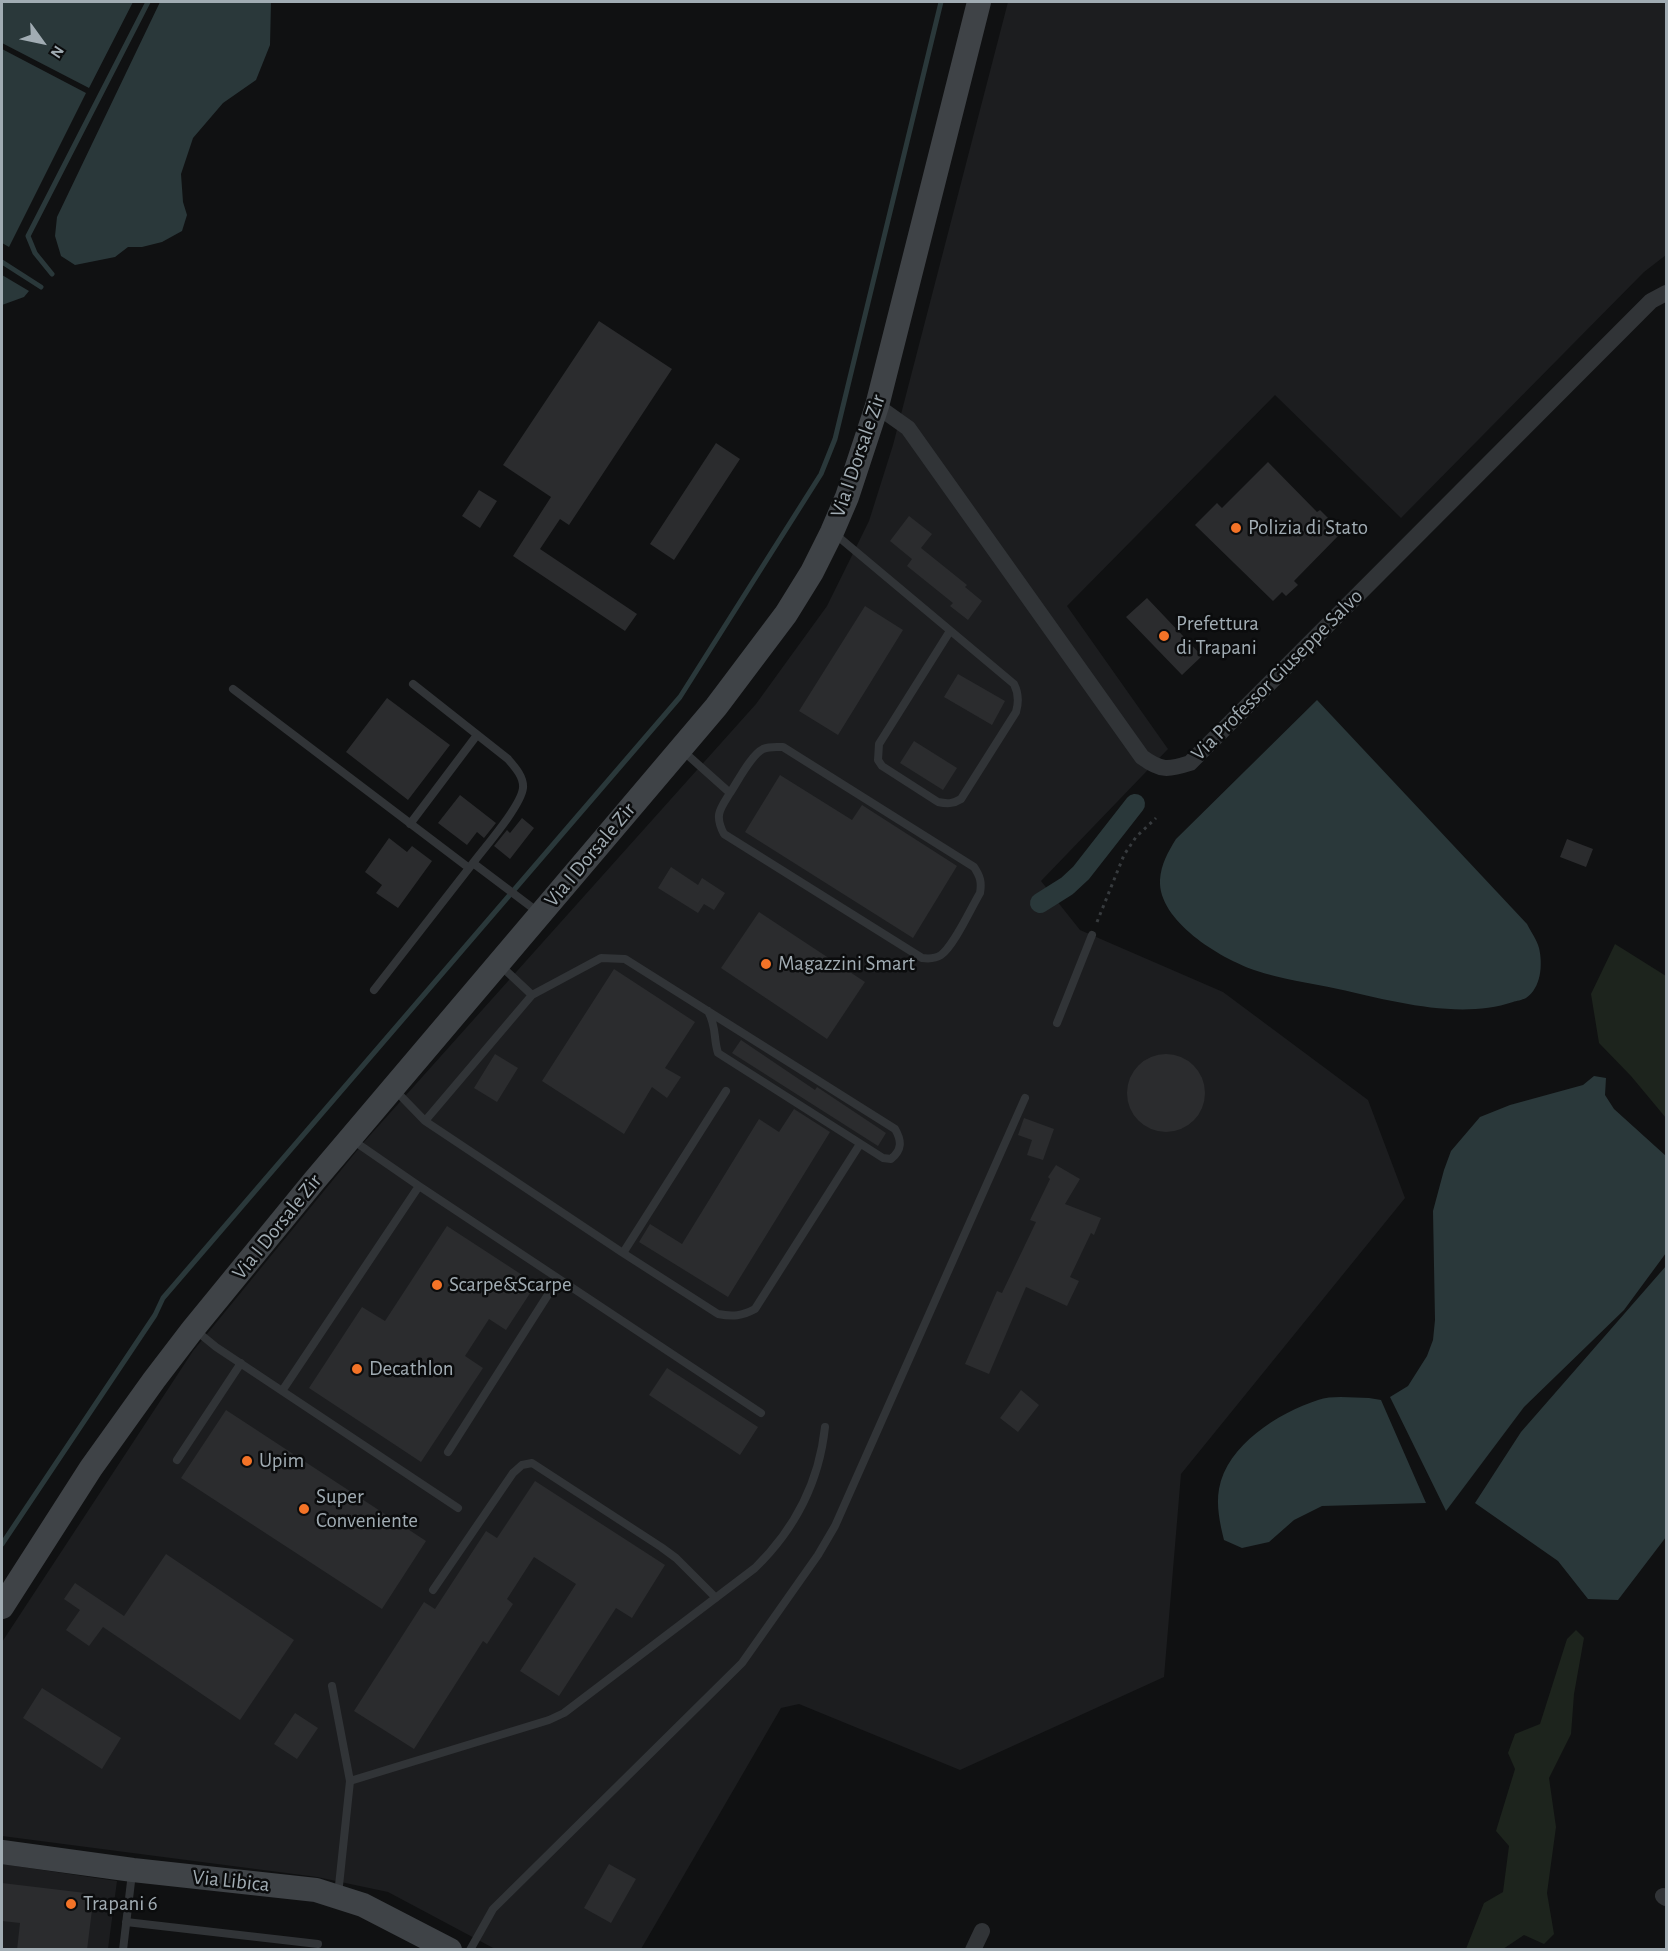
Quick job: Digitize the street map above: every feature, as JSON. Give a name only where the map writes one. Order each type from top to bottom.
[{"type":"main road","name":"Via I Dorsale Zir","points":[[2,1607],[92,1468],[153,1380],[351,1138],[716,707],[786,614],[812,572],[832,532],[863,452],[877,406],[979,2]]},
{"type":"main road","name":"Via Libica","points":[[2,1852],[133,1870],[316,1890],[363,1905],[450,1950]]},
{"type":"street","name":"Via Professor Giuseppe Salvo","points":[[877,406],[908,428],[1142,757],[1155,766],[1171,769],[1190,763],[1651,301],[1666,293]]},
{"type":"street","points":[[973,1950],[982,1931]]},
{"type":"lane","points":[[832,532],[1014,684],[1017,691],[1019,702],[1016,712],[961,799],[946,804],[938,802],[882,766],[878,760],[879,744],[950,631]]},
{"type":"lane","points":[[374,990],[516,806],[523,788],[518,771],[508,759],[413,684]]},
{"type":"lane","points":[[233,689],[410,824],[505,887],[540,914]]},
{"type":"lane","points":[[410,824],[477,735]]},
{"type":"lane","points":[[773,746],[783,747],[974,867],[980,875],[982,885],[980,893],[948,949],[931,959],[922,958],[724,834],[718,818],[719,810],[730,793],[756,755],[773,746]]},
{"type":"lane","points":[[680,748],[730,793]]},
{"type":"lane","points":[[1057,1023],[1092,935]]},
{"type":"lane","points":[[425,1121],[532,995],[601,958],[625,959],[708,1011],[895,1129],[901,1138],[897,1154],[891,1159],[883,1158],[718,1053],[714,1023],[708,1011]]},
{"type":"lane","points":[[498,964],[532,995]]},
{"type":"lane","points":[[393,1088],[425,1121],[718,1314],[732,1317],[744,1315],[755,1309],[860,1144]]},
{"type":"lane","points":[[623,1253],[726,1090]]},
{"type":"lane","points":[[470,1950],[493,1909],[742,1663],[818,1556],[835,1526],[1025,1098]]},
{"type":"lane","points":[[351,1138],[419,1186],[760,1413]]},
{"type":"lane","points":[[282,1391],[419,1186]]},
{"type":"lane","points":[[448,1452],[558,1278]]},
{"type":"lane","points":[[193,1329],[458,1508]]},
{"type":"lane","points":[[177,1460],[241,1363]]},
{"type":"lane","points":[[350,1781],[549,1720],[564,1713],[755,1568],[772,1551],[801,1511],[814,1479],[823,1446],[825,1427]]},
{"type":"lane","points":[[433,1590],[513,1473],[522,1465],[532,1463],[661,1547],[716,1598]]},
{"type":"lane","points":[[332,1686],[350,1781],[338,1896]]},
{"type":"lane","points":[[123,1950],[133,1870]]},
{"type":"lane","points":[[126,1922],[318,1944]]},
{"type":"path","points":[[1092,935],[1124,855],[1136,837],[1156,818]]},
{"type":"shaded area","points":[[2,2],[133,2],[89,88],[2,43]]},
{"type":"shaded area","points":[[160,2],[271,2],[270,45],[256,80],[223,103],[193,138],[181,174],[183,202],[187,215],[182,231],[162,242],[142,247],[128,247],[115,257],[75,265],[61,256],[55,236],[57,217]]},
{"type":"shaded area","points":[[1008,2],[1666,2],[1666,255],[1644,272],[1401,518],[1275,395],[1067,606],[1168,749],[1041,881],[1080,930],[1223,992],[1368,1100],[1405,1198],[1181,1474],[1164,1677],[960,1770],[799,1704],[781,1708],[641,1949],[495,1949],[388,1892],[317,1877],[2,1836],[2,1642],[193,1351],[364,1142],[756,704],[827,606],[869,521],[893,445]]},
{"type":"shaded area","points":[[2,49],[86,93],[9,247],[2,243]]},
{"type":"shaded area","points":[[2,275],[29,291],[24,297],[2,305]]},
{"type":"shaded area","points":[[1317,700],[1527,924],[1538,945],[1541,962],[1538,982],[1526,998],[1492,1007],[1448,1009],[1403,1003],[1275,976],[1254,970],[1225,957],[1194,936],[1169,910],[1162,895],[1160,880],[1163,863],[1176,839]]},
{"type":"shaded area","points":[[1615,944],[1666,976],[1666,1118],[1631,1076],[1599,1043],[1591,994]]},
{"type":"shaded area","points":[[1594,1076],[1606,1078],[1605,1095],[1614,1109],[1666,1156],[1666,1253],[1624,1310],[1524,1407],[1446,1511],[1390,1397],[1408,1386],[1427,1356],[1433,1340],[1435,1320],[1433,1211],[1444,1170],[1451,1151],[1480,1117],[1510,1105],[1583,1085]]},
{"type":"shaded area","points":[[1666,1266],[1666,1537],[1618,1600],[1588,1599],[1558,1561],[1475,1503],[1521,1432]]},
{"type":"shaded area","points":[[1343,1397],[1381,1400],[1426,1503],[1322,1506],[1294,1520],[1269,1542],[1242,1548],[1224,1540],[1218,1508],[1219,1489],[1232,1458],[1243,1445],[1271,1422],[1318,1400]]},
{"type":"shaded area","points":[[1576,1630],[1584,1638],[1574,1694],[1571,1734],[1549,1778],[1556,1827],[1547,1893],[1554,1934],[1544,1944],[1524,1935],[1503,1949],[1466,1949],[1484,1903],[1503,1892],[1509,1846],[1496,1831],[1515,1769],[1508,1753],[1515,1734],[1540,1724],[1567,1639]]},
{"type":"shaded area","points":[[2,1864],[117,1881],[108,1949],[2,1950]]},
{"type":"building","points":[[599,321],[672,369],[569,525],[560,519],[540,549],[637,614],[625,631],[513,556],[551,497],[503,465]]},
{"type":"building","points":[[716,443],[740,459],[674,560],[650,544]]},
{"type":"building","name":"Polizia di Stato","points":[[1268,462],[1317,512],[1320,510],[1342,532],[1294,581],[1298,585],[1286,596],[1282,592],[1273,601],[1195,525],[1217,503],[1222,508]]},
{"type":"building","points":[[479,490],[497,501],[480,528],[462,516]]},
{"type":"building","points":[[909,516],[932,534],[921,548],[967,585],[965,587],[982,601],[968,620],[950,606],[953,603],[907,566],[912,559],[890,541]]},
{"type":"building","name":"Prefettura di Trapani","points":[[1147,598],[1202,656],[1182,675],[1126,617]]},
{"type":"building","points":[[865,606],[903,630],[838,735],[799,711]]},
{"type":"building","points":[[958,674],[1005,701],[992,725],[944,697]]},
{"type":"building","points":[[387,698],[450,745],[408,800],[346,752]]},
{"type":"building","points":[[914,741],[957,768],[943,790],[900,763]]},
{"type":"building","points":[[780,775],[852,820],[862,805],[957,866],[913,938],[745,832]]},
{"type":"building","points":[[460,795],[496,823],[484,838],[477,832],[467,845],[438,823]]},
{"type":"building","points":[[522,818],[534,828],[510,859],[494,846],[507,830],[510,833]]},
{"type":"building","points":[[389,838],[407,852],[412,846],[432,861],[398,908],[376,893],[382,885],[365,872]]},
{"type":"building","points":[[1567,839],[1593,849],[1586,867],[1560,857]]},
{"type":"building","points":[[671,867],[698,885],[702,878],[725,893],[714,910],[704,904],[698,913],[658,888]]},
{"type":"building","points":[[759,912],[865,982],[827,1039],[721,968]]},
{"type":"building","points":[[614,969],[695,1022],[665,1068],[681,1077],[667,1098],[652,1087],[624,1134],[542,1081]]},
{"type":"building","points":[[741,1040],[815,1090],[817,1087],[886,1133],[878,1146],[732,1053]]},
{"type":"building","points":[[495,1054],[518,1068],[497,1102],[474,1088]]},
{"type":"building","points":[[1166,1054],[1181,1057],[1198,1071],[1205,1093],[1202,1108],[1188,1125],[1166,1132],[1151,1129],[1134,1115],[1127,1093],[1130,1078],[1144,1061]]},
{"type":"building","points":[[794,1109],[830,1132],[728,1297],[639,1242],[650,1224],[682,1244],[759,1119],[779,1132]]},
{"type":"building","points":[[1024,1118],[1054,1129],[1043,1160],[1027,1155],[1032,1140],[1018,1135]]},
{"type":"building","points":[[1056,1165],[1080,1179],[1065,1204],[1101,1218],[1094,1235],[1091,1233],[1070,1277],[1079,1281],[1067,1306],[1026,1287],[989,1374],[965,1364],[997,1291],[1002,1293],[1036,1222],[1030,1220],[1050,1179],[1048,1177]]},
{"type":"building","points":[[447,1226],[536,1284],[506,1330],[489,1319],[465,1356],[483,1368],[421,1462],[309,1388],[362,1307],[385,1321]]},
{"type":"building","points":[[667,1368],[758,1427],[740,1455],[649,1395]]},
{"type":"building","points":[[1021,1390],[1039,1405],[1018,1432],[1000,1418]]},
{"type":"building","name":"Super Conveniente","points":[[226,1410],[426,1541],[382,1609],[181,1478]]},
{"type":"building","points":[[535,1481],[665,1565],[632,1618],[616,1608],[559,1696],[520,1671],[576,1584],[534,1557],[507,1599],[513,1604],[487,1644],[483,1641],[414,1749],[354,1711],[424,1602],[435,1609],[486,1531],[497,1538]]},
{"type":"building","points":[[166,1554],[294,1640],[240,1720],[103,1627],[89,1646],[66,1630],[80,1610],[64,1599],[75,1583],[124,1616]]},
{"type":"building","points":[[42,1688],[121,1738],[102,1769],[23,1718]]},
{"type":"building","points":[[295,1713],[318,1728],[297,1759],[274,1744]]},
{"type":"building","points":[[609,1864],[636,1879],[611,1923],[584,1908]]},
{"type":"building","points":[[2,1883],[94,1894],[87,1950],[17,1950],[20,1923],[2,1921]]},
{"type":"waterway","points":[[52,274],[35,253],[28,236],[148,2]]},
{"type":"waterway","points":[[2,1544],[155,1315],[163,1298],[680,697],[821,474],[835,439],[941,2]]},
{"type":"waterway","points":[[2,262],[41,287]]},
{"type":"waterway","points":[[1040,903],[1067,886],[1081,873],[1135,804]]},
{"type":"place","name":"Polizia di Stato","points":[[1236,528]]},
{"type":"place","name":"Prefettura di Trapani","points":[[1164,636]]},
{"type":"place","name":"Magazzini Smart","points":[[766,964]]},
{"type":"place","name":"Scarpe&Scarpe","points":[[437,1285]]},
{"type":"place","name":"Decathlon","points":[[357,1369]]},
{"type":"place","name":"Upim","points":[[247,1461]]},
{"type":"place","name":"Super Conveniente","points":[[304,1509]]},
{"type":"place","name":"Trapani 6","points":[[71,1904]]}]
